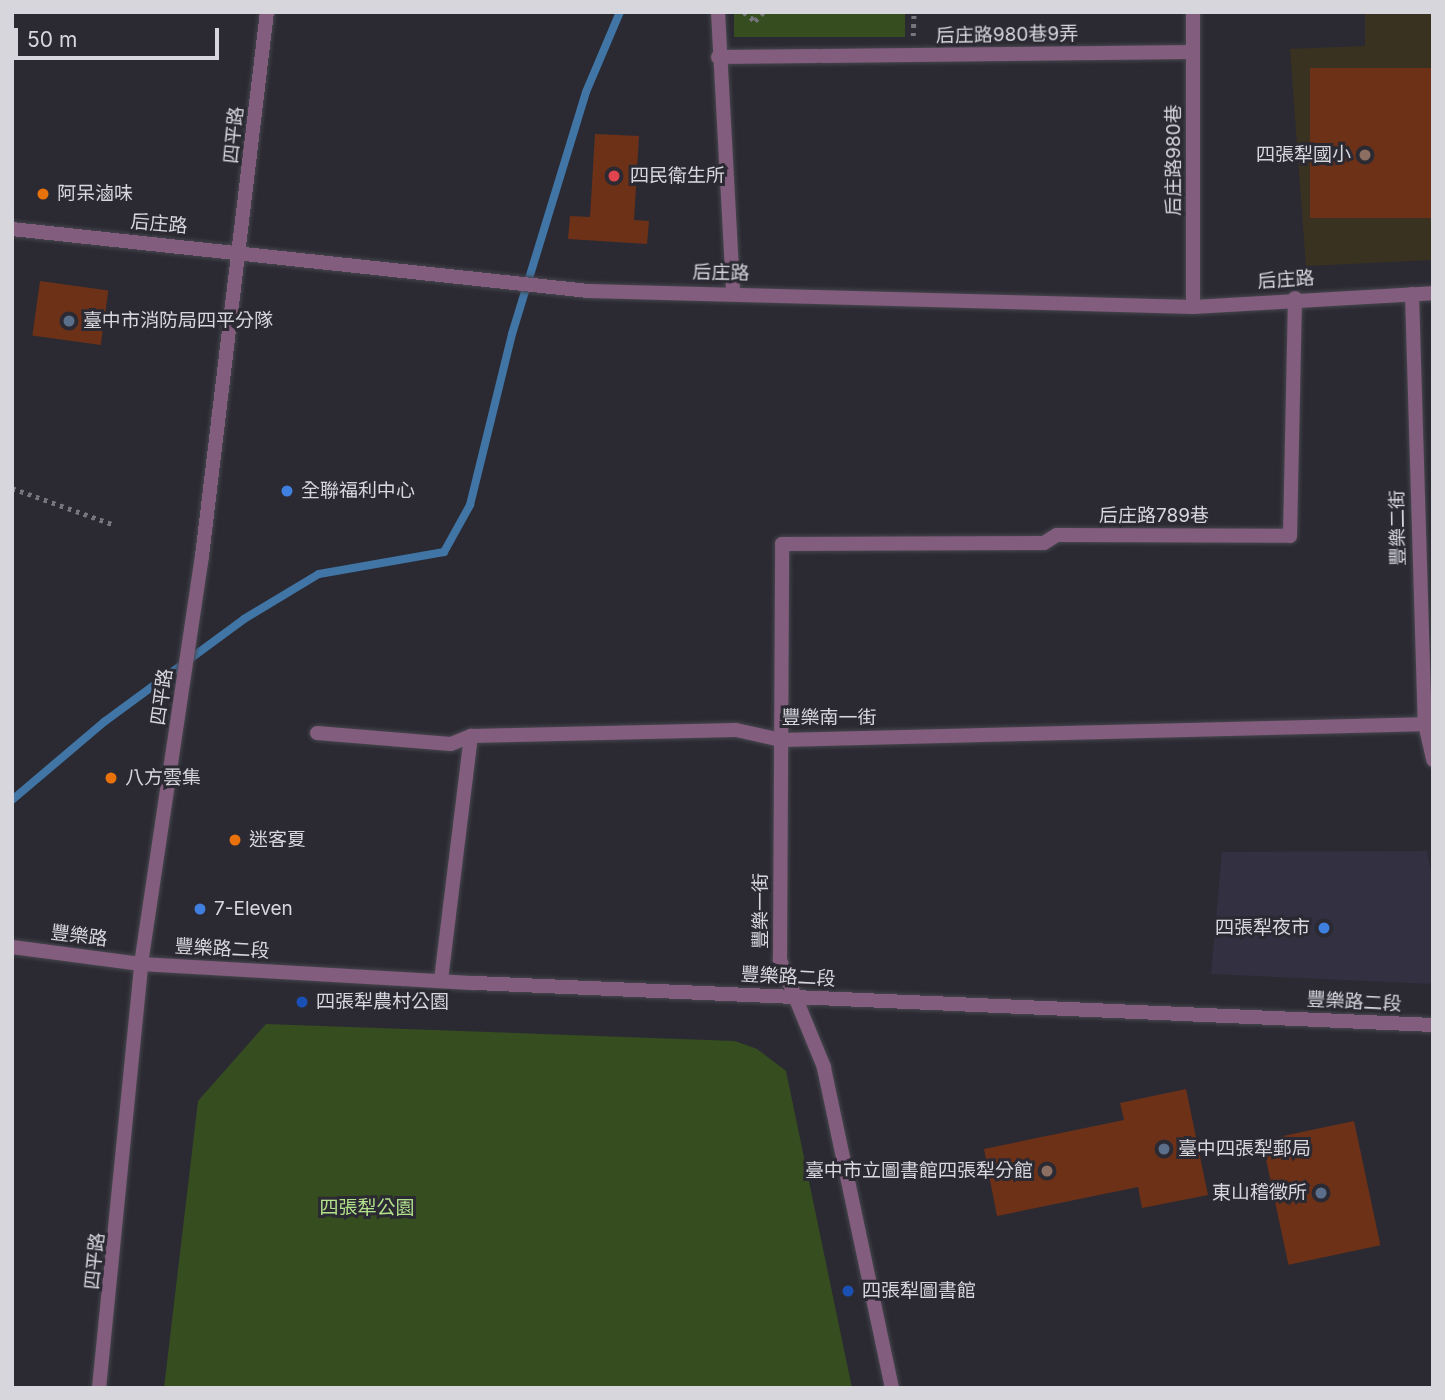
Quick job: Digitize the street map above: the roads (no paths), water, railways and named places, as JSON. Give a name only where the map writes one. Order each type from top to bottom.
[{"type":"street","name":"四平路","points":[[99,1388],[142,964],[240,251],[267,12]]},
{"type":"street","points":[[718,12],[718,57],[733,292]]},
{"type":"street","name":"后庄路980巷","points":[[1193,307],[1194,12]]},
{"type":"street","name":"后庄路980巷9弄","points":[[718,57],[1193,52]]},
{"type":"street","name":"后庄路","points":[[12,229],[240,251],[588,291],[733,292],[1193,307],[1295,298],[1433,293]]},
{"type":"street","name":"豐樂二街","points":[[1412,294],[1429,724],[1433,760]]},
{"type":"street","name":"后庄路789巷","points":[[782,544],[1044,543],[1057,536],[1290,536],[1295,298]]},
{"type":"street","name":"豐樂一街","points":[[782,544],[780,960],[800,999],[824,1067],[892,1388]]},
{"type":"street","name":"豐樂南一街","points":[[317,733],[451,744],[471,736],[736,730],[781,740],[1429,724]]},
{"type":"street","points":[[441,981],[471,736]]},
{"type":"street","name":"豐樂路","points":[[12,947],[142,964]]},
{"type":"street","name":"豐樂路二段","points":[[142,964],[800,999],[1433,1025]]},
{"type":"waterway","points":[[12,800],[104,722],[244,619],[319,574],[444,552],[470,505],[512,334],[586,92],[620,12]]},
{"type":"place","name":"四張犁國小","points":[[1365,155]]},
{"type":"place","name":"四民衛生所","points":[[614,176]]},
{"type":"place","name":"阿呆滷味","points":[[43,194]]},
{"type":"place","name":"臺中市消防局四平分隊","points":[[69,321]]},
{"type":"place","name":"全聯福利中心","points":[[287,491]]},
{"type":"place","name":"八方雲集","points":[[111,778]]},
{"type":"place","name":"迷客夏","points":[[235,840]]},
{"type":"place","name":"7-Eleven","points":[[200,909]]},
{"type":"place","name":"四張犁夜市","points":[[1324,928]]},
{"type":"place","name":"四張犁農村公園","points":[[302,1002]]},
{"type":"place","name":"臺中四張犁郵局","points":[[1164,1149]]},
{"type":"place","name":"臺中市立圖書館四張犁分館","points":[[1047,1171]]},
{"type":"place","name":"東山稽徵所","points":[[1321,1193]]},
{"type":"place","name":"四張犁圖書館","points":[[848,1291]]},
{"type":"park label","name":"四張犁公園","points":[[367,1208]]}]
